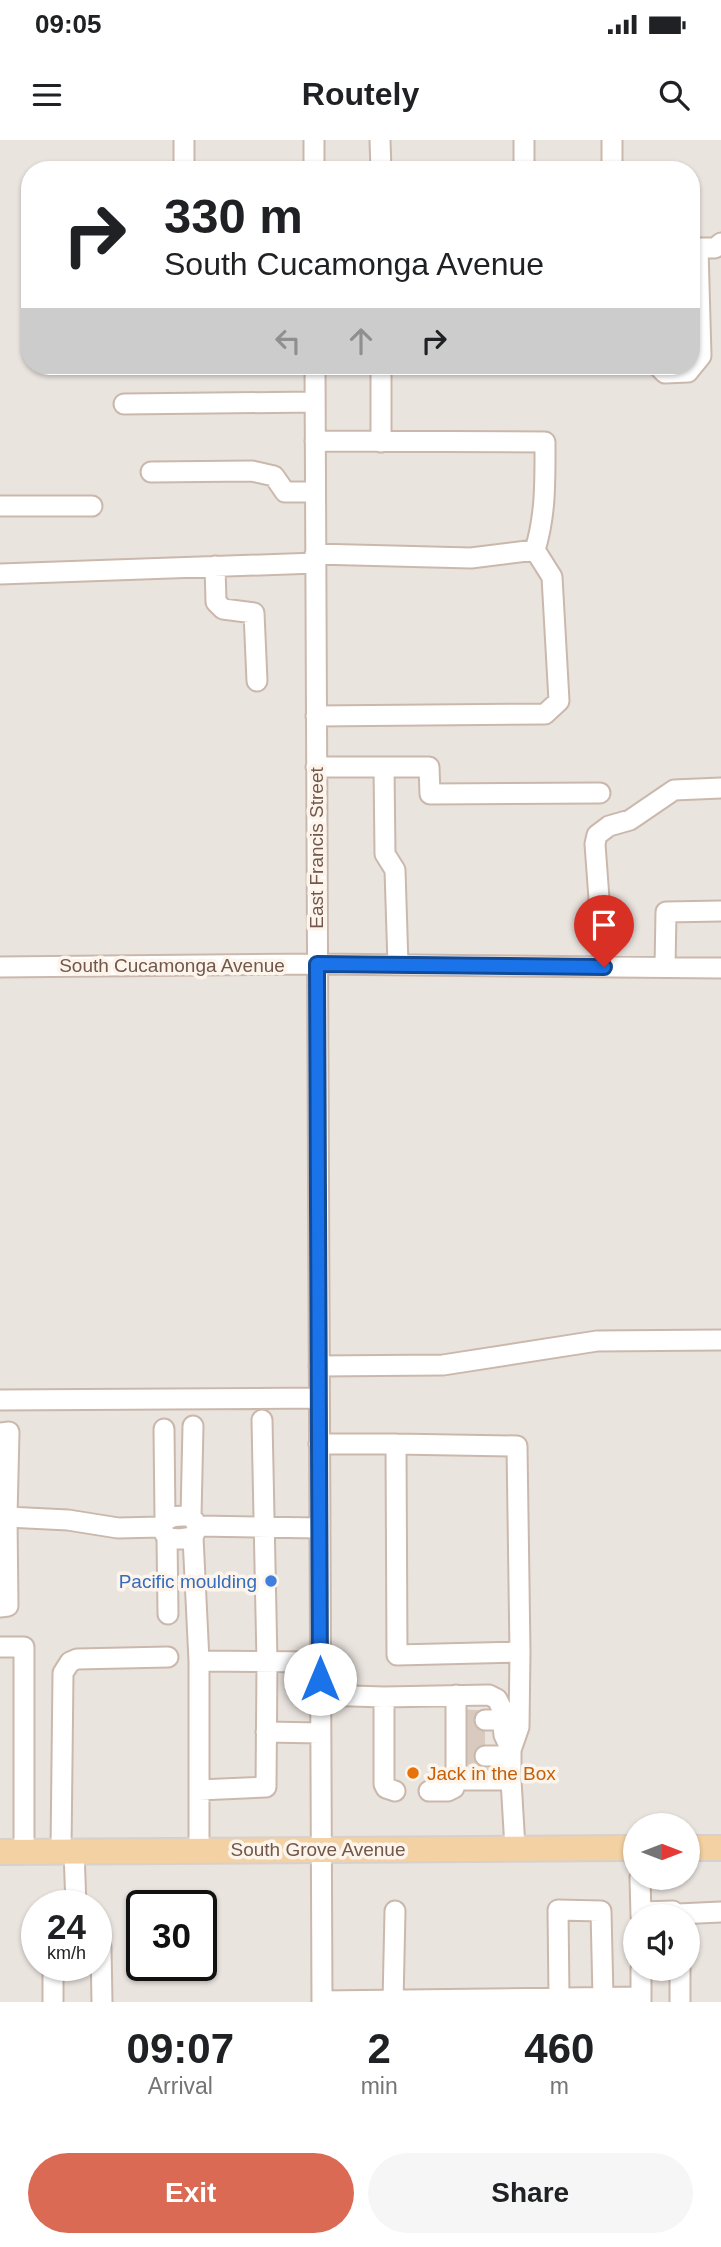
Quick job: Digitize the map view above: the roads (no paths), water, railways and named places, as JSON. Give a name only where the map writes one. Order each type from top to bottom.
[{"type":"main road","points":[[700,1848],[721,1847]]},
{"type":"main road","name":"South Grove Avenue","points":[[12,1852],[623,1848]]},
{"type":"street","points":[[184,140],[184,161]]},
{"type":"street","points":[[314,140],[314,161]]},
{"type":"street","points":[[380,140],[381,161]]},
{"type":"street","points":[[524,140],[524,161]]},
{"type":"street","points":[[612,140],[612,161]]},
{"type":"street","points":[[700,248],[715,248],[721,243]]},
{"type":"street","points":[[700,338],[700,357]]},
{"type":"street","name":"East Francis Street","points":[[315,375],[322,2002]]},
{"type":"street","points":[[381,375],[381,442]]},
{"type":"street","points":[[124,404],[315,402]]},
{"type":"street","points":[[315,441],[545,442],[545,504],[534,550]]},
{"type":"street","points":[[151,472],[252,471],[274,476],[285,492],[315,492]]},
{"type":"street","points":[[0,506],[92,506]]},
{"type":"street","points":[[0,574],[215,566],[316,558],[471,558],[534,550]]},
{"type":"street","points":[[316,716],[545,714],[559,701],[552,577],[534,550]]},
{"type":"street","points":[[215,566],[216,602],[223,609],[254,613],[257,681]]},
{"type":"street","points":[[316,767],[429,767],[430,794],[600,793]]},
{"type":"street","points":[[384,767],[385,854],[395,870],[398,965]]},
{"type":"street","points":[[604,967],[597,835],[609,826],[630,820],[674,790],[721,788]]},
{"type":"street","points":[[665,967],[666,912],[721,911]]},
{"type":"street","name":"South Cucamonga Avenue","points":[[0,967],[317,964],[721,968]]},
{"type":"street","points":[[318,1366],[443,1365],[597,1341],[721,1340]]},
{"type":"street","points":[[0,1400],[318,1398]]},
{"type":"street","points":[[199,1790],[266,1787],[267,1662],[262,1527],[262,1420]]},
{"type":"street","points":[[193,1426],[199,1661],[199,1850]]},
{"type":"street","points":[[164,1429],[164,1528],[168,1614]]},
{"type":"street","points":[[0,1433],[9,1432],[8,1606],[0,1607]]},
{"type":"street","points":[[319,1444],[517,1446],[519,1727],[481,1739]]},
{"type":"street","points":[[396,1444],[397,1655],[520,1652]]},
{"type":"street","points":[[7,1517],[68,1520],[118,1528],[164,1528]]},
{"type":"street","points":[[164,1528],[171,1517],[194,1526],[319,1528]]},
{"type":"street","points":[[0,1647],[24,1647],[12,1852]]},
{"type":"street","points":[[73,1890],[68,1851],[63,1673],[70,1662],[77,1659],[168,1657]]},
{"type":"street","points":[[199,1661],[320,1662]]},
{"type":"street","points":[[320,1695],[489,1695],[497,1699],[501,1707],[456,1780],[454,1788],[448,1791],[412,1791],[386,1788],[384,1784],[384,1697]]},
{"type":"street","points":[[456,1695],[481,1739],[511,1780],[515,1848]]},
{"type":"street","points":[[266,1732],[320,1733]]},
{"type":"street","points":[[456,1780],[511,1780]]},
{"type":"street","points":[[559,1997],[558,1910],[601,1911],[603,1997]]},
{"type":"street","points":[[393,2000],[395,1911]]},
{"type":"street","points":[[700,1914],[721,1912]]},
{"type":"street","points":[[53,1981],[53,2002]]},
{"type":"street","points":[[102,1981],[102,2002]]},
{"type":"street","points":[[322,2002],[559,1997],[641,1999],[641,1981]]},
{"type":"street","points":[[680,1981],[680,2002]]},
{"type":"tunnel","points":[[466,1719],[485,1720]]},
{"type":"tunnel","points":[[466,1738],[485,1738]]},
{"type":"tunnel","points":[[466,1755],[485,1756]]},
{"type":"place","name":"Pacific moulding","points":[[271,1581]]},
{"type":"place","name":"Jack in the Box","points":[[413,1773]]}]
